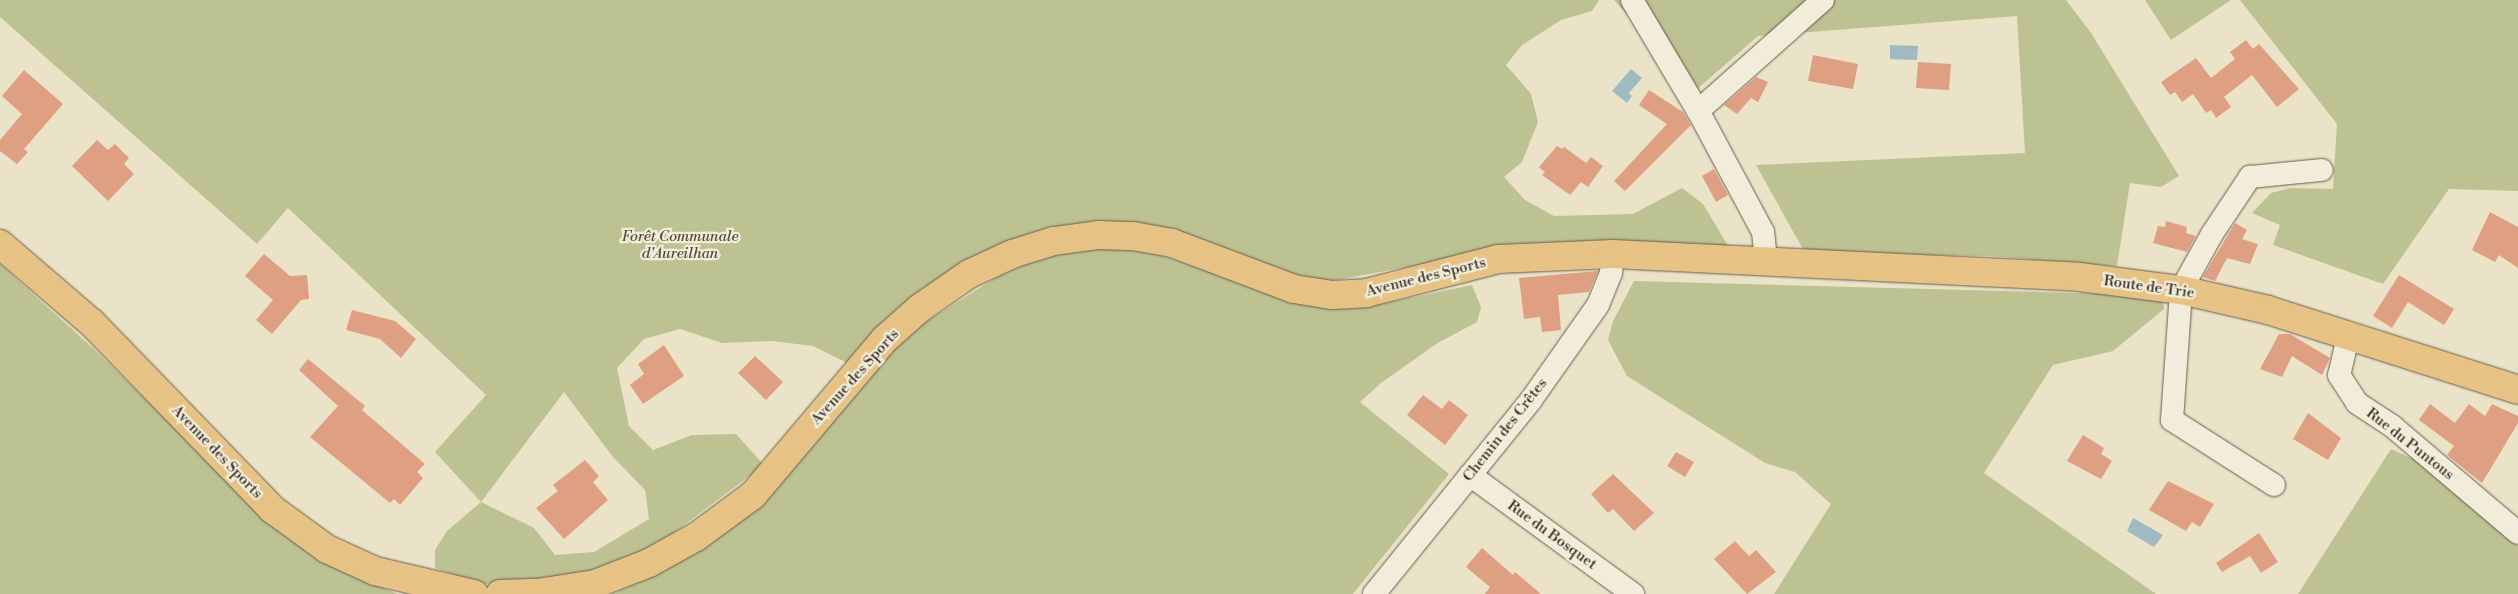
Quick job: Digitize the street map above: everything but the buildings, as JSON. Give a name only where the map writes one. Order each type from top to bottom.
[{"type":"main road","name":"Avenue des Sports","points":[[500,594],[537,594],[596,584],[649,562],[721,522],[753,495],[885,339],[968,274],[1012,254],[1054,240],[1098,235],[1134,236],[1172,243],[1294,289],[1333,295],[1366,292],[1498,259],[1612,254]]},
{"type":"main road","name":"Avenue des Sports","points":[[0,244],[92,323],[272,509],[327,549],[375,571],[474,594]]},
{"type":"main road","name":"Route de Trie","points":[[1612,254],[1766,260],[2079,277],[2181,290],[2268,310],[2348,337],[2479,375],[2518,390]]},
{"type":"street","points":[[1632,0],[1698,111],[1763,232],[1766,260]]},
{"type":"street","points":[[1698,111],[1823,0]]},
{"type":"street","points":[[2274,485],[2172,420],[2181,290],[2212,234],[2250,177],[2322,170]]},
{"type":"street","name":"Chemin des Crêtes","points":[[1374,594],[1531,400],[1598,305],[1611,273],[1612,254]]},
{"type":"street","name":"Rue du Puntous","points":[[2348,337],[2339,375],[2357,403],[2392,426],[2518,533]]},
{"type":"street","name":"Rue du Bosquet","points":[[1470,475],[1634,594]]},
{"type":"green space","name":"Forêt Communale d'Aureilhan","points":[[0,0],[1599,0],[1592,11],[1561,20],[1522,45],[1506,65],[1531,94],[1538,122],[1522,162],[1504,177],[1525,200],[1554,216],[1633,214],[1682,188],[1703,204],[1730,249],[1445,260],[1331,281],[1313,281],[1094,223],[1025,235],[936,288],[847,363],[813,346],[772,341],[722,343],[680,329],[644,339],[617,368],[629,426],[653,450],[692,435],[736,434],[764,465],[671,535],[608,569],[568,583],[478,584],[435,568],[435,550],[447,531],[481,502],[435,452],[486,395],[288,208],[257,244],[0,17]],"holes":[[[564,392],[613,457],[645,490],[649,519],[594,552],[555,555],[534,528],[481,502]]]},
{"type":"green space","points":[[1614,0],[2066,0],[2091,33],[2179,176],[2161,187],[2130,183],[2117,266],[1988,256],[1805,253],[1756,165],[2025,153],[2017,16],[1758,36],[1695,91]]},
{"type":"green space","points":[[2145,0],[2231,0],[2171,40]]},
{"type":"green space","points":[[2240,0],[2518,0],[2518,191],[2449,189],[2383,284],[2273,245],[2280,225],[2252,213],[2271,193],[2290,188],[2333,189],[2337,124]]},
{"type":"green space","points":[[1103,246],[1160,255],[1307,304],[1346,307],[1381,304],[1472,285],[1481,307],[1477,322],[1436,344],[1381,383],[1360,402],[1449,474],[1353,594],[612,594],[660,573],[684,558],[867,372],[924,323],[997,277],[1049,254]]},
{"type":"green space","points":[[0,264],[96,351],[283,533],[355,577],[398,594],[0,594]]},
{"type":"green space","points":[[1634,281],[2115,294],[2163,301],[2164,309],[2113,351],[2053,365],[1984,473],[2156,594],[1774,594],[1831,504],[1795,472],[1765,463],[1627,376],[1608,340],[1613,321]]},
{"type":"green space","points":[[2391,449],[2424,464],[2518,546],[2518,594],[2298,594]]},
{"type":"water","points":[[1890,45],[1918,46],[1917,60],[1890,59]]},
{"type":"water","points":[[1631,69],[1642,78],[1629,93],[1632,96],[1627,103],[1612,91]]},
{"type":"water","points":[[2133,518],[2163,535],[2154,547],[2127,531]]}]
